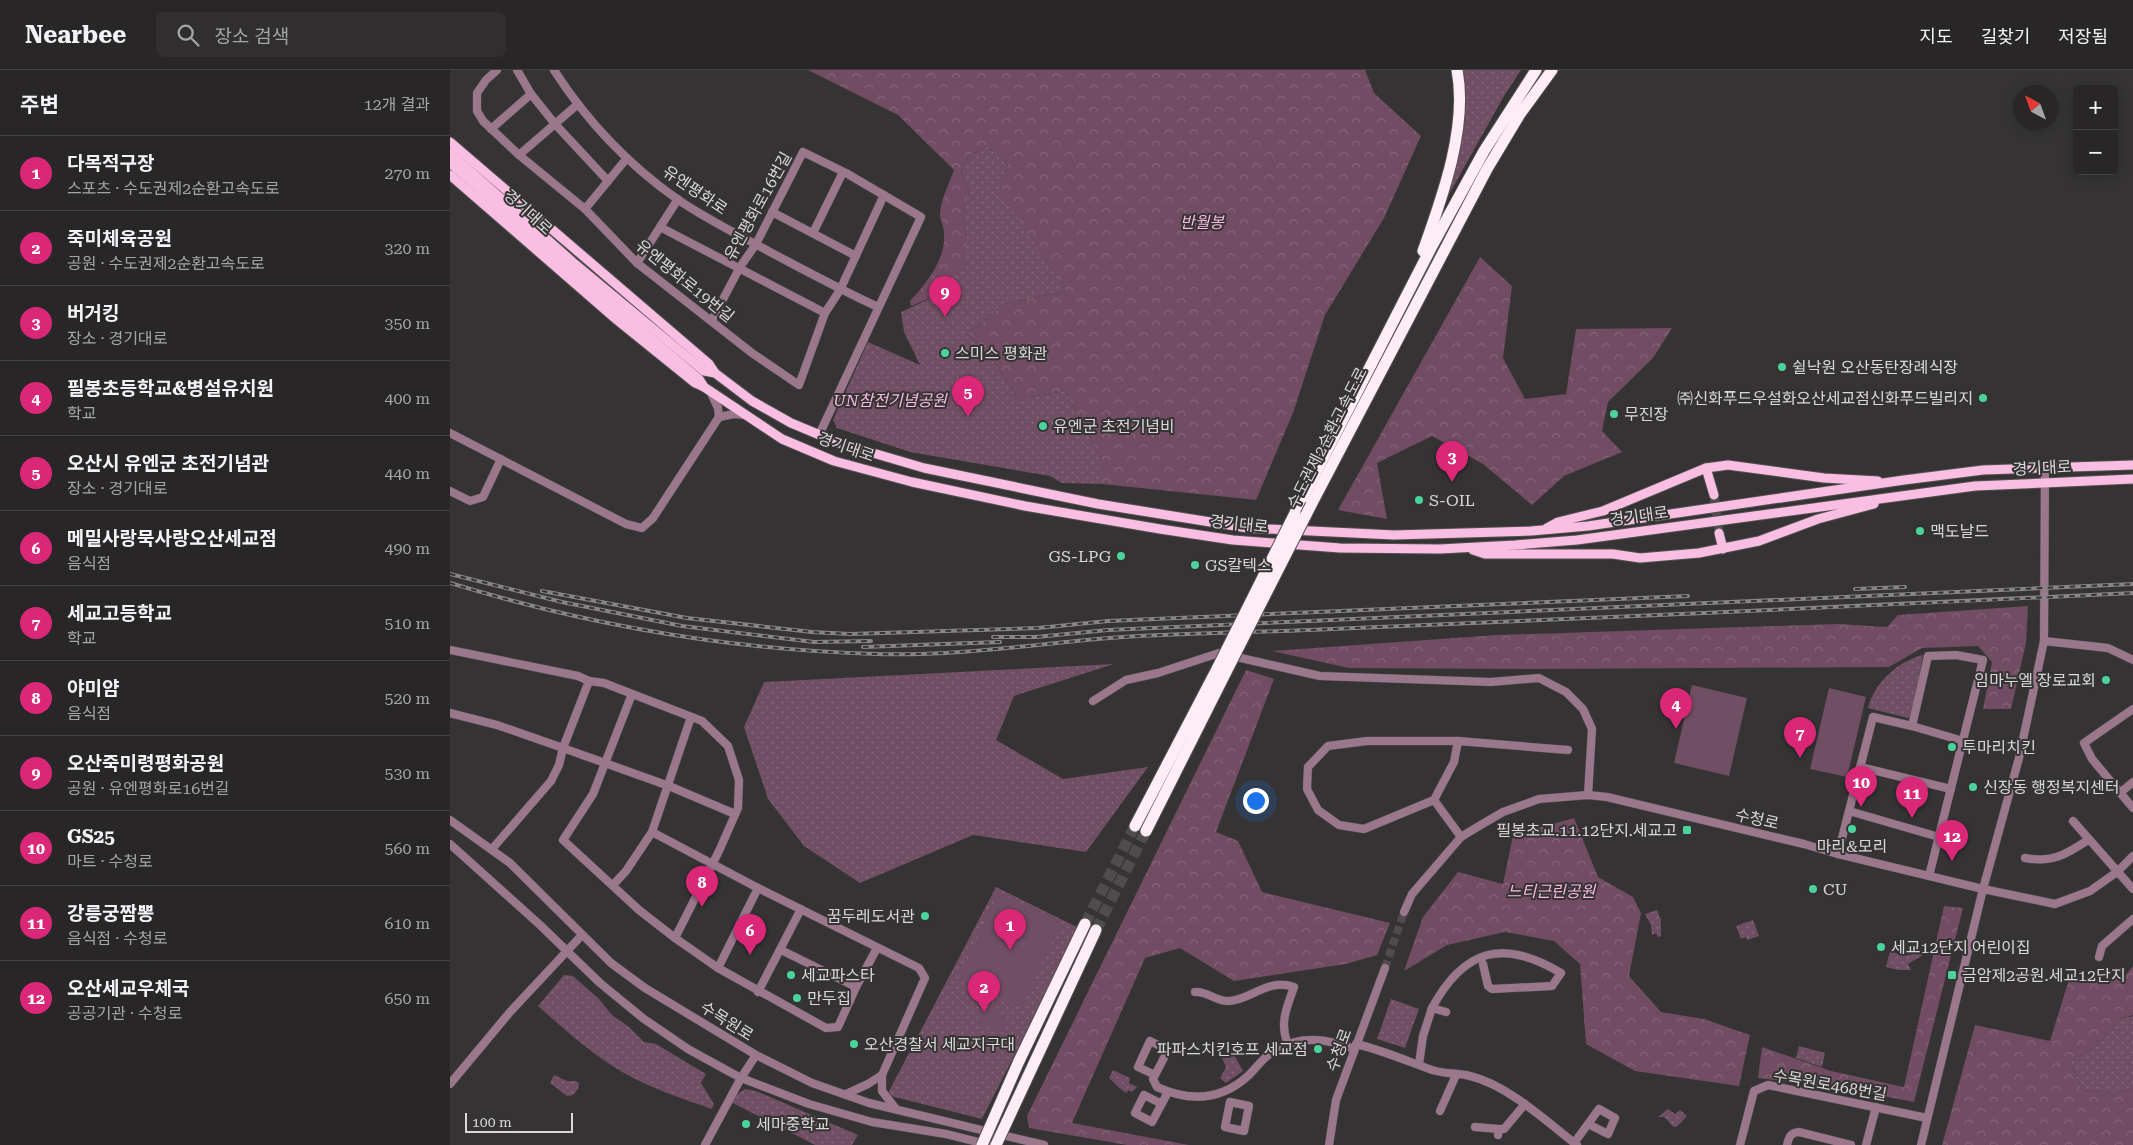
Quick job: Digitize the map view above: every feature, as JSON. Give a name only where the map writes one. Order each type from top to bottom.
[{"type":"highway","points":[[1360,387],[1376,348],[1419,262],[1444,190],[1452,161],[1459,101],[1457,70]]},
{"type":"highway","name":"수도권제2순환고속도로","points":[[1222,669],[1295,513],[1432,246],[1484,151],[1536,70]]},
{"type":"highway","name":"수도권제2순환고속도로","points":[[1141,828],[1222,669],[1487,169],[1520,114],[1552,70]]},
{"type":"highway","points":[[982,1145],[1085,924]]},
{"type":"highway","points":[[996,1145],[1096,930]]},
{"type":"main road","points":[[450,135],[474,164]]},
{"type":"main road","points":[[450,142],[709,364],[715,373]]},
{"type":"main road","name":"경기대로","points":[[450,153],[616,298],[704,371],[715,373],[752,400],[791,423],[839,443],[924,468],[1098,504],[1248,528],[1394,535],[1442,535],[1588,526],[1983,470],[2133,465]]},
{"type":"main road","name":"경기대로","points":[[450,163],[596,292],[699,379],[707,389],[782,439],[834,461],[912,482],[1025,506],[1233,540],[1340,548],[1468,548],[1577,540],[1975,486],[2133,479]]},
{"type":"main road","points":[[450,176],[617,320],[695,384],[707,389]]},
{"type":"main road","points":[[1543,530],[1558,522],[1603,511],[1706,468],[1728,465],[1824,478],[1894,482]]},
{"type":"main road","points":[[1706,468],[1714,496]]},
{"type":"main road","points":[[1468,548],[1485,554],[1613,554],[1640,558],[1666,557],[1723,549],[1760,541],[1818,519],[1877,504],[1895,497]]},
{"type":"main road","points":[[1719,532],[1723,549]]},
{"type":"street","name":"유엔평화로19번길","points":[[497,70],[480,88],[476,99],[479,116],[491,129],[584,209],[637,263],[752,352],[799,385],[825,313],[840,290],[884,195]]},
{"type":"street","points":[[517,70],[531,94],[555,124],[608,182]]},
{"type":"street","name":"유엔평화로","points":[[554,70],[578,104],[627,158],[678,199],[840,290],[878,308]]},
{"type":"street","points":[[491,129],[531,94]]},
{"type":"street","points":[[519,154],[578,104]]},
{"type":"street","name":"유엔평화로16번길","points":[[712,320],[740,267],[756,244],[802,152],[843,172],[920,217],[878,308]]},
{"type":"street","points":[[584,209],[627,158]]},
{"type":"street","points":[[813,234],[843,172]]},
{"type":"street","points":[[637,263],[678,199]]},
{"type":"street","points":[[772,212],[856,256]]},
{"type":"street","points":[[660,227],[740,267],[825,313]]},
{"type":"street","points":[[819,435],[878,308]]},
{"type":"street","points":[[450,433],[626,524],[642,528],[653,518],[719,417],[718,408],[707,389]]},
{"type":"street","points":[[719,417],[734,414],[745,415]]},
{"type":"street","points":[[450,490],[470,501],[483,497],[501,459]]},
{"type":"street","points":[[1921,1145],[1983,889],[2019,758],[2044,641],[2045,467]]},
{"type":"street","points":[[2044,641],[2108,648],[2133,660]]},
{"type":"street","points":[[450,650],[604,683],[702,721],[728,746],[739,780],[738,808],[675,938]]},
{"type":"street","points":[[1093,701],[1126,680],[1158,673],[1219,653],[1320,676],[1491,682],[1539,678],[1566,692],[1583,709],[1592,729],[1588,795]]},
{"type":"street","points":[[1912,726],[1928,656],[1956,654],[1983,660],[1929,876]]},
{"type":"street","points":[[492,849],[551,781],[559,765],[563,748],[589,681]]},
{"type":"street","points":[[632,694],[593,794],[563,840],[639,910],[675,938],[718,968],[758,992],[826,1028],[838,1027],[856,986],[878,948]]},
{"type":"street","points":[[2133,709],[2084,743],[2092,759],[2133,808]]},
{"type":"street","points":[[450,713],[497,725],[563,748],[605,765],[669,786],[735,814]]},
{"type":"street","points":[[613,885],[626,871],[652,832],[691,716]]},
{"type":"street","points":[[1838,854],[1873,717],[1963,741]]},
{"type":"street","points":[[1458,741],[1454,762],[1434,800],[1364,829],[1339,825],[1318,810],[1307,789],[1308,767],[1328,746],[1367,741],[1458,741],[1568,750]]},
{"type":"street","points":[[1860,767],[1951,789]]},
{"type":"street","points":[[2120,793],[2133,782]]},
{"type":"street","name":"수청로","points":[[1404,912],[1412,894],[1461,837],[1503,812],[1539,798],[1588,795],[1607,797],[1983,889],[2056,904],[2090,891],[2117,872],[2133,856]]},
{"type":"street","points":[[1434,800],[1461,837]]},
{"type":"street","points":[[1849,811],[1939,837]]},
{"type":"street","name":"수목원로","points":[[450,820],[510,863],[611,963],[645,988],[756,1055],[812,1083],[846,1094],[896,1109],[1044,1145]]},
{"type":"street","points":[[2073,821],[2133,889]]},
{"type":"street","points":[[652,832],[801,910],[919,968],[925,978],[882,1074],[882,1092],[896,1109]]},
{"type":"street","points":[[2025,858],[2043,861],[2066,854],[2088,840]]},
{"type":"street","points":[[450,844],[540,925],[565,952],[600,984],[644,1019],[688,1048],[741,1078],[809,1104],[872,1122],[946,1134],[990,1145]]},
{"type":"street","points":[[718,968],[758,888]]},
{"type":"street","points":[[758,992],[801,910]]},
{"type":"street","points":[[2098,956],[2102,946],[2133,919]]},
{"type":"street","points":[[450,1084],[510,1012],[582,935]]},
{"type":"street","points":[[781,950],[856,986]]},
{"type":"street","points":[[1418,1064],[1423,1036],[1432,1008],[1444,986],[1469,962],[1492,953],[1516,954],[1546,964],[1561,973],[1552,986],[1492,989],[1488,986],[1484,964]]},
{"type":"street","name":"수청로","points":[[1329,1145],[1336,1100],[1385,968]]},
{"type":"street","points":[[1195,992],[1203,991],[1219,1000],[1227,1001],[1236,1000],[1257,990],[1273,986],[1294,987],[1283,1020],[1284,1033],[1288,1044]]},
{"type":"street","points":[[1432,1008],[1446,1012]]},
{"type":"street","points":[[1155,1075],[1138,1067],[1150,1041],[1168,1050],[1153,1079],[1157,1087],[1178,1095],[1199,1097],[1226,1090],[1242,1080],[1265,1057],[1288,1044],[1302,1040],[1320,1040],[1355,1046],[1418,1064],[1434,1071],[1471,1076],[1525,1104],[1575,1144],[1588,1124]]},
{"type":"street","points":[[705,1145],[741,1078],[756,1055]]},
{"type":"street","points":[[846,1094],[868,1084],[882,1074]]},
{"type":"street","points":[[1440,1111],[1456,1075]]},
{"type":"street","name":"수목원로468번길","points":[[1740,1145],[1754,1091],[1768,1085],[1927,1118]]},
{"type":"street","points":[[1226,1090],[1230,1102]]},
{"type":"street","points":[[1162,1104],[1168,1092]]},
{"type":"street","points":[[1475,1128],[1498,1132],[1504,1129],[1525,1104]]},
{"type":"street","points":[[1866,1145],[1876,1107]]},
{"type":"street","points":[[1787,1145],[1789,1137],[1793,1133],[1799,1132],[1851,1145]]},
{"type":"green space","name":"반월봉","points":[[808,70],[1365,70],[1374,93],[1421,136],[1384,218],[1325,315],[1293,413],[1256,500],[1102,484],[1102,461],[1065,391],[1018,399],[992,358],[967,334],[1004,304],[1066,291],[999,189],[1008,164],[987,146],[973,154],[962,166],[963,179],[970,190],[963,214],[967,239],[963,267],[949,290],[911,306],[910,301],[929,278],[942,252],[944,233],[940,216],[941,208],[954,170],[898,115]]},
{"type":"green space","points":[[1461,70],[1521,70],[1504,96],[1447,198]]},
{"type":"green space","name":"UN참전기념공원","points":[[987,146],[1008,164],[1000,189],[1066,291],[1004,304],[967,334],[992,358],[1018,399],[1065,391],[1102,461],[1102,484],[1062,483],[1050,476],[910,452],[837,428],[833,420],[868,342],[920,365],[904,332],[901,312],[929,299],[967,239],[963,214],[970,190],[963,179],[962,166],[973,154]]},
{"type":"green space","points":[[1480,257],[1512,286],[1503,358],[1525,399],[1566,394],[1576,329],[1672,328],[1653,358],[1608,402],[1602,431],[1622,452],[1564,476],[1532,505],[1483,464],[1432,436],[1377,463],[1387,519],[1338,510]]},
{"type":"green space","points":[[2028,606],[2026,643],[2011,709],[1983,709],[1992,662],[1978,646],[1922,648],[1889,667],[1349,668],[1272,651],[1497,635],[1838,624],[1887,627],[1898,615]]},
{"type":"green space","points":[[1923,655],[1912,715],[1908,718],[1868,708],[1876,690],[1888,674],[1905,662]]},
{"type":"green space","points":[[1114,664],[1014,696],[996,740],[1063,779],[1148,767],[1086,852],[973,835],[860,883],[804,846],[768,799],[744,727],[764,682]]},
{"type":"green space","points":[[1246,670],[1274,679],[1216,832],[1238,841],[1262,892],[1390,923],[1377,955],[1346,964],[1234,981],[1180,948],[1145,958],[1072,1123],[1189,1145],[1127,1145],[1029,1128],[1027,1116]]},
{"type":"green space","points":[[1692,685],[1747,698],[1729,776],[1674,763]]},
{"type":"green space","points":[[1829,688],[1866,697],[1847,777],[1810,769]]},
{"type":"green space","name":"느티근린공원","points":[[1574,818],[1598,877],[1633,897],[1641,913],[1629,976],[1661,1012],[1704,1019],[1750,1035],[1739,1086],[1635,1071],[1586,1044],[1580,964],[1554,941],[1505,932],[1447,945],[1404,971],[1423,917],[1458,872],[1503,884],[1513,835]]},
{"type":"green space","points":[[996,887],[1079,928],[982,1119],[887,1095]]},
{"type":"green space","points":[[998,893],[1061,921],[1022,1007],[959,980]]},
{"type":"green space","points":[[1944,906],[1963,908],[1914,1102],[1832,1086],[1758,1078],[1762,1047],[1831,1071],[1904,1087]]},
{"type":"green space","points":[[1657,910],[1661,920],[1661,936],[1658,937],[1656,933],[1652,935],[1651,925],[1645,914]]},
{"type":"green space","points":[[1753,920],[1759,936],[1747,940],[1746,937],[1741,939],[1736,926]]},
{"type":"green space","points":[[1890,951],[1904,956],[1921,952],[1923,955],[1908,964],[1911,970],[1899,970],[1886,967]]},
{"type":"green space","points":[[2133,966],[2133,1015],[2119,1019],[2098,1045],[2070,1062],[2082,1090],[2116,1093],[2133,1088],[2133,1145],[1942,1145],[1975,1025],[2050,1041],[2070,976],[2100,981],[2125,976]]},
{"type":"green space","points":[[564,975],[573,976],[599,999],[612,1015],[629,1027],[644,1042],[656,1044],[706,1074],[701,1083],[714,1104],[712,1109],[657,1089],[614,1067],[591,1051],[538,1006]]},
{"type":"green space","points":[[1391,999],[1419,1009],[1405,1048],[1377,1039]]},
{"type":"green space","points":[[983,1006],[1010,1019],[1004,1033],[977,1021]]},
{"type":"green space","points":[[2133,1016],[2133,1088],[2116,1093],[2082,1090],[2070,1062],[2098,1045],[2119,1019]]},
{"type":"green space","points":[[1799,1046],[1825,1053],[1822,1067],[1796,1058]]},
{"type":"green space","points":[[1233,1053],[1243,1071],[1226,1083],[1220,1078],[1226,1067],[1222,1058]]},
{"type":"green space","points":[[1113,1070],[1130,1078],[1129,1083],[1137,1087],[1132,1092],[1128,1090],[1127,1093],[1122,1090],[1109,1078]]},
{"type":"green space","points":[[554,1075],[567,1081],[576,1081],[579,1083],[578,1089],[573,1095],[567,1096],[550,1083]]},
{"type":"green space","points":[[745,1089],[756,1091],[858,1135],[852,1145],[815,1145],[731,1102],[735,1096]]},
{"type":"green space","points":[[1668,1109],[1675,1114],[1680,1110],[1687,1116],[1679,1125],[1674,1127],[1664,1117],[1658,1117]]},
{"type":"tunnel","points":[[1714,495],[1719,533]]},
{"type":"tunnel","points":[[1085,924],[1135,826]]},
{"type":"tunnel","points":[[1096,930],[1146,831]]},
{"type":"tunnel","points":[[1385,968],[1404,912]]},
{"type":"railway","points":[[450,574],[562,602],[682,626],[814,642],[871,641]]},
{"type":"railway","points":[[450,583],[555,611],[661,633],[768,647],[876,654],[959,652],[1150,635],[1618,617],[2133,593]]},
{"type":"railway","points":[[993,637],[1036,637],[1108,630],[2133,584]]},
{"type":"railway","points":[[1855,589],[1905,587]]},
{"type":"railway","points":[[542,591],[687,618],[812,632],[850,634],[1038,628],[1108,621],[1688,596]]},
{"type":"railway","points":[[863,647],[1000,642]]},
{"type":"place","name":"오산죽미령평화공원","points":[[945,317]]},
{"type":"place","name":"스미스 평화관","points":[[945,353]]},
{"type":"place","name":"쉴낙원 오산동탄장례식장","points":[[1782,367]]},
{"type":"place","name":"㈜신화푸드우설화오산세교점신화푸드빌리지","points":[[1983,398]]},
{"type":"place","name":"무진장","points":[[1614,414]]},
{"type":"place","name":"오산시 유엔군 초전기념관","points":[[968,417]]},
{"type":"place","name":"유엔군 초전기념비","points":[[1043,426]]},
{"type":"place","name":"버거킹","points":[[1452,482]]},
{"type":"place","name":"S-OIL","points":[[1419,500]]},
{"type":"place","name":"맥도날드","points":[[1920,531]]},
{"type":"place","name":"GS-LPG","points":[[1121,556]]},
{"type":"place","name":"GS칼텍스","points":[[1195,565]]},
{"type":"place","name":"임마누엘 장로교회","points":[[2106,680]]},
{"type":"place","name":"필봉초등학교&병설유치원","points":[[1676,729]]},
{"type":"place","name":"투마리치킨","points":[[1952,747]]},
{"type":"place","name":"세교고등학교","points":[[1800,758]]},
{"type":"place","name":"신장동 행정복지센터","points":[[1973,787]]},
{"type":"place","name":"GS25","points":[[1861,807]]},
{"type":"place","name":"강릉궁짬뽕","points":[[1912,818]]},
{"type":"place","name":"마리&모리","points":[[1852,829]]},
{"type":"place","name":"필봉초교.11.12단지.세교고","points":[[1687,830]]},
{"type":"place","name":"오산세교우체국","points":[[1952,861]]},
{"type":"place","name":"CU","points":[[1813,889]]},
{"type":"place","name":"야미얌","points":[[702,907]]},
{"type":"place","name":"꿈두레도서관","points":[[925,916]]},
{"type":"place","name":"세교12단지 어린이집","points":[[1881,947]]},
{"type":"place","name":"다목적구장","points":[[1010,950]]},
{"type":"place","name":"메밀사랑묵사랑오산세교점","points":[[750,955]]},
{"type":"place","name":"세교파스타","points":[[791,975]]},
{"type":"place","name":"금암제2공원.세교12단지","points":[[1952,975]]},
{"type":"place","name":"만두집","points":[[797,998]]},
{"type":"place","name":"죽미체육공원","points":[[984,1012]]},
{"type":"place","name":"오산경찰서 세교지구대","points":[[854,1044]]},
{"type":"place","name":"파파스치킨호프 세교점","points":[[1318,1049]]},
{"type":"place","name":"세마중학교","points":[[746,1124]]}]
